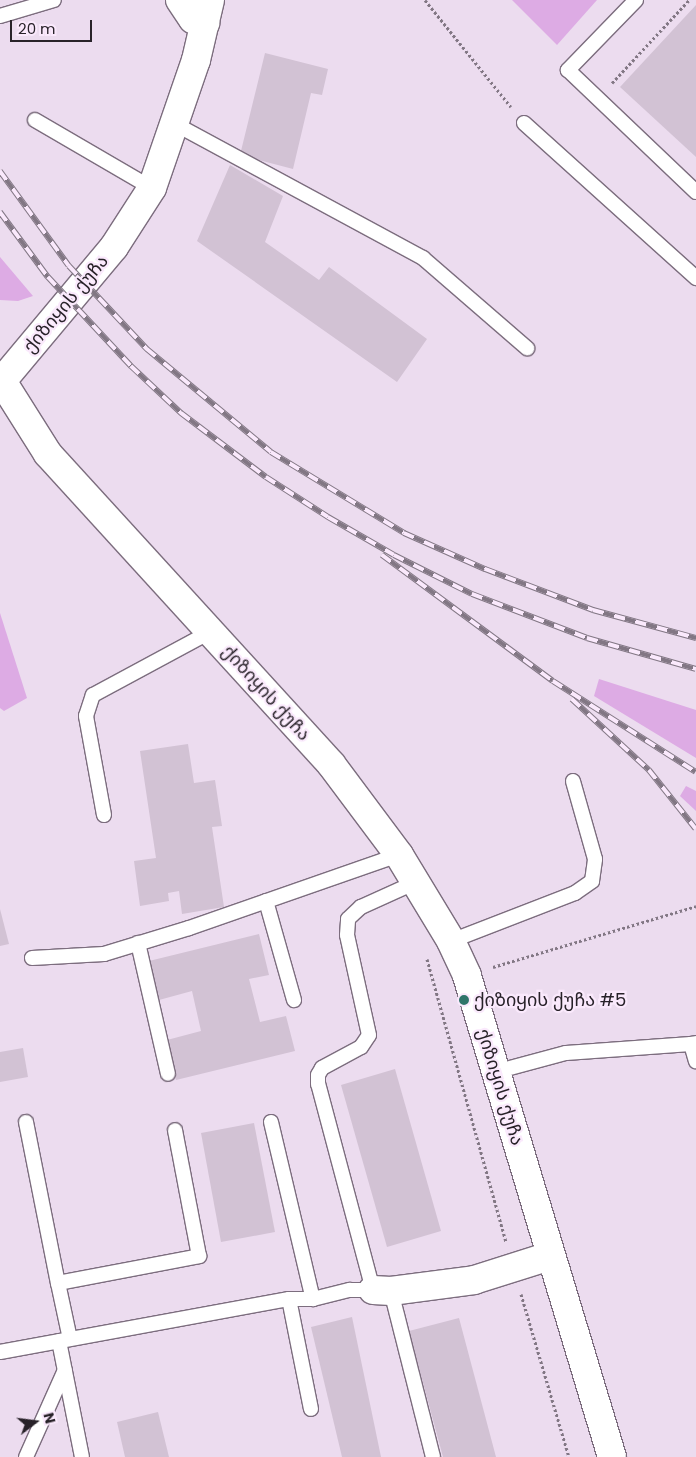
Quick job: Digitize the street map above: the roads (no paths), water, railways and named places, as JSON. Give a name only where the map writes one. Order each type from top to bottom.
[{"type":"street","points":[[180,0],[192,19],[207,11]]},
{"type":"street","name":"ქიზიყის ქუჩა","points":[[207,11],[196,60],[152,188],[108,255],[1,379],[48,454],[331,764],[399,855],[450,940],[467,976],[612,1457]]},
{"type":"street","points":[[382,1290],[474,1280],[550,1256]]},
{"type":"lane","points":[[0,16],[54,0]]},
{"type":"lane","points":[[636,0],[568,70],[696,192]]},
{"type":"lane","points":[[35,120],[152,188]]},
{"type":"lane","points":[[524,123],[696,278]]},
{"type":"lane","points":[[174,124],[423,258],[527,348]]},
{"type":"lane","points":[[104,815],[86,716],[93,695],[210,632]]},
{"type":"lane","points":[[450,940],[575,893],[592,881],[595,859],[574,781]]},
{"type":"lane","points":[[32,958],[104,954],[399,855]]},
{"type":"lane","points":[[416,882],[361,907],[348,919],[347,935],[369,1034],[361,1047],[322,1068],[318,1075],[318,1084],[432,1457]]},
{"type":"lane","points":[[266,901],[294,1000]]},
{"type":"lane","points":[[138,943],[168,1074]]},
{"type":"lane","points":[[495,1072],[566,1053],[694,1044],[696,1061]]},
{"type":"lane","points":[[26,1122],[58,1283],[65,1340],[65,1370],[82,1457]]},
{"type":"lane","points":[[271,1122],[313,1299]]},
{"type":"lane","points":[[58,1283],[199,1256],[174,1130]]},
{"type":"lane","points":[[0,1352],[290,1299],[313,1299],[350,1290],[382,1290]]},
{"type":"lane","points":[[290,1299],[311,1409]]},
{"type":"lane","points":[[26,1457],[65,1370]]},
{"type":"railway","points":[[0,171],[69,266],[147,349],[271,452],[404,533],[485,569],[593,610],[696,638]]},
{"type":"railway","points":[[0,212],[48,277],[131,366],[181,413],[266,477],[328,517],[394,555],[472,594],[587,638],[696,669]]},
{"type":"railway","points":[[382,555],[553,681],[696,772]]},
{"type":"railway","points":[[572,699],[649,770],[696,829]]},
{"type":"place","name":"ქიზიყის ქუჩა #5","points":[[464,1000]]}]
